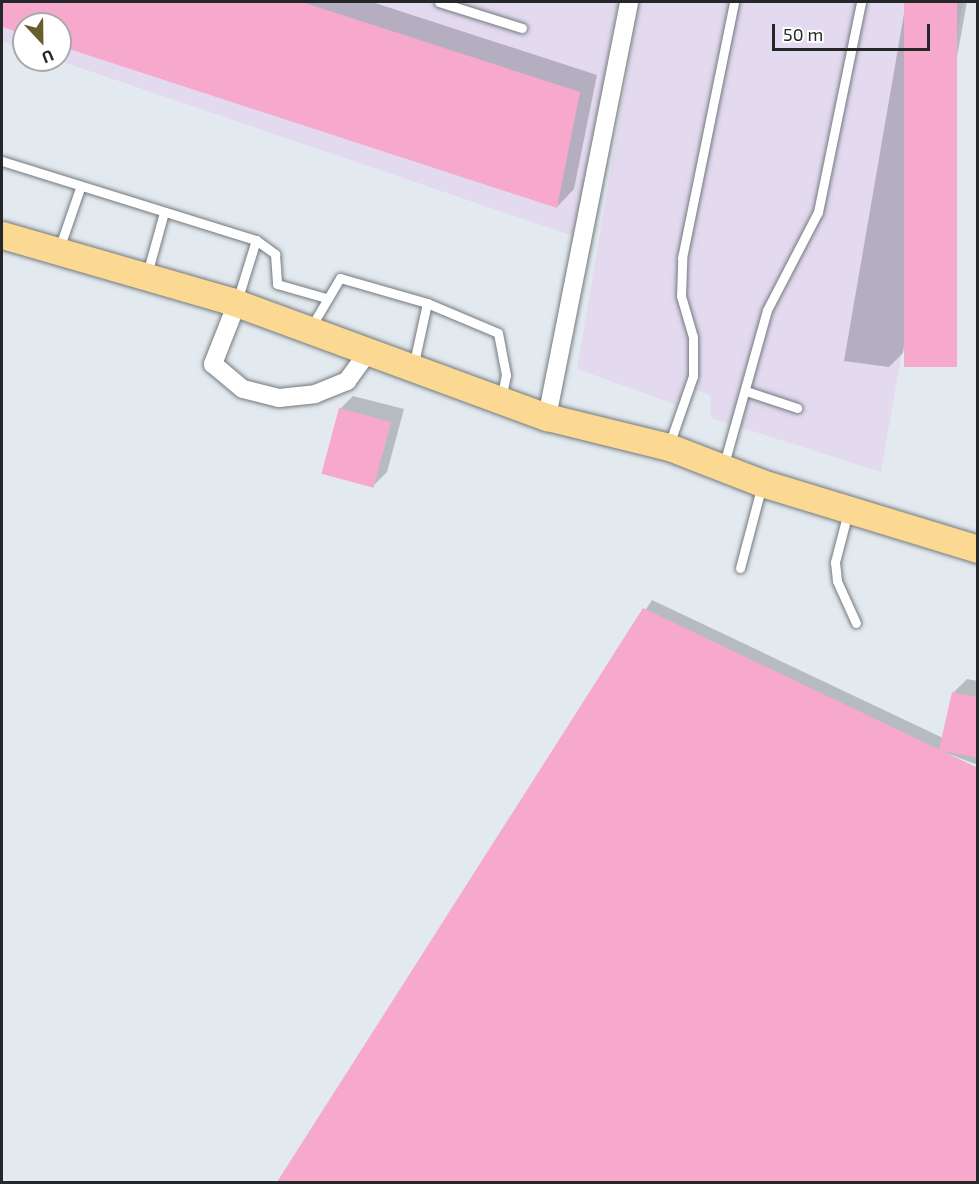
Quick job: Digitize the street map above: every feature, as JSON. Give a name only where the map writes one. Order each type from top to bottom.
[{"type":"main road","points":[[2,235],[237,303],[308,332],[547,417],[669,447],[762,483],[849,507],[978,549]]},
{"type":"street","points":[[547,417],[629,2]]},
{"type":"street","points":[[237,303],[213,364],[243,389],[279,398],[315,394],[346,381],[367,353]]},
{"type":"lane","points":[[439,2],[522,28]]},
{"type":"lane","points":[[669,447],[693,376],[693,337],[681,296],[682,258],[734,2]]},
{"type":"lane","points":[[723,467],[767,310],[818,212],[861,2]]},
{"type":"lane","points":[[2,161],[163,216],[256,240],[276,254],[277,284],[326,298]]},
{"type":"lane","points":[[58,252],[80,188]]},
{"type":"lane","points":[[146,278],[163,216]]},
{"type":"lane","points":[[237,303],[256,240]]},
{"type":"lane","points":[[308,332],[334,285],[346,278],[428,303],[498,333],[506,375],[501,399]]},
{"type":"lane","points":[[412,369],[428,303]]},
{"type":"lane","points":[[746,391],[797,408]]},
{"type":"lane","points":[[740,568],[762,483]]},
{"type":"lane","points":[[849,507],[835,562],[837,582],[856,623]]},
{"type":"shaded area","points":[[2,2],[618,2],[576,237],[72,65],[72,12],[12,12],[12,45],[2,41]]},
{"type":"shaded area","points":[[639,2],[963,2],[881,472],[711,418],[710,395],[694,390],[685,408],[577,369]]},
{"type":"building","points":[[2,2],[302,2],[580,92],[557,208],[72,50],[72,12],[12,12],[12,30],[2,27]]},
{"type":"building","points":[[904,2],[957,2],[957,367],[904,367]]},
{"type":"building","points":[[339,408],[391,422],[374,488],[321,474]]},
{"type":"building","points":[[643,608],[978,768],[978,1182],[277,1182]]},
{"type":"building","points":[[952,692],[978,697],[978,758],[939,750]]}]
